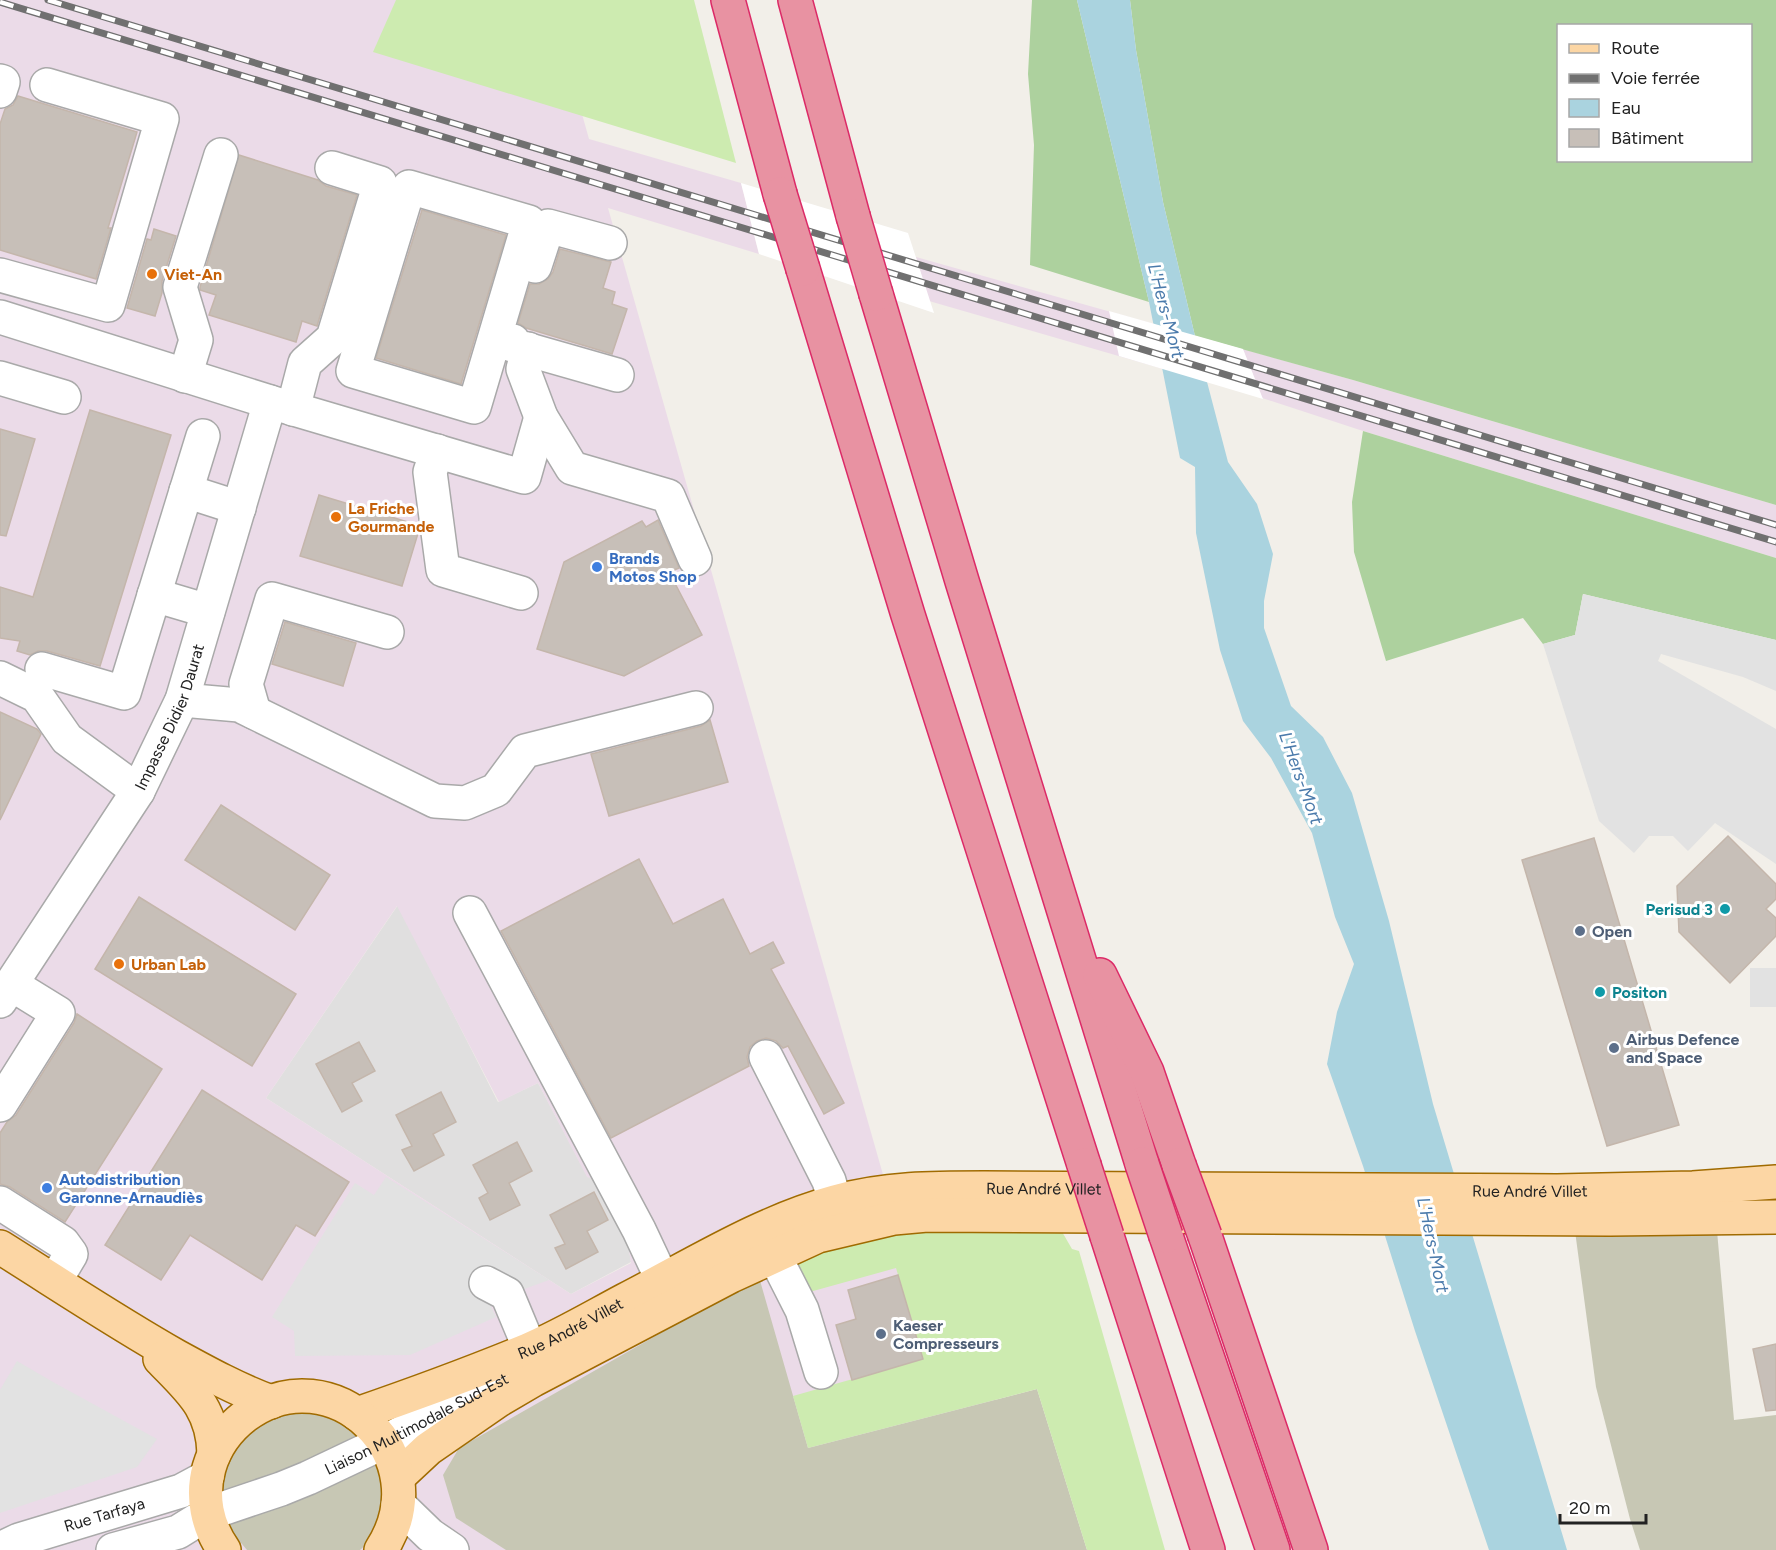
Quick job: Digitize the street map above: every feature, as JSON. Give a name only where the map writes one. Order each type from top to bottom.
[{"type":"highway","points":[[728,0],[780,194],[908,615],[1066,1193],[1107,1236],[1208,1550]]},
{"type":"highway","points":[[795,0],[853,216],[1049,868],[1142,1164],[1273,1550]]},
{"type":"highway","points":[[1049,868],[1147,1072],[1311,1550]]},
{"type":"main road","name":"Rue André Villet","points":[[1542,1205],[1693,1188],[1776,1182]]},
{"type":"main road","name":"Rue André Villet","points":[[357,1414],[530,1349],[782,1220],[835,1202],[896,1190],[928,1188],[1315,1204],[1542,1205],[1776,1217]]},
{"type":"main road","name":"Rue André Villet","points":[[398,1491],[428,1449],[516,1390],[774,1255],[818,1236],[894,1218],[1066,1193]]},
{"type":"main road","points":[[0,1247],[136,1334],[206,1373],[271,1402]]},
{"type":"main road","points":[[136,1334],[187,1387],[205,1410],[214,1436],[205,1496],[207,1514],[213,1532],[223,1549]]},
{"type":"main road","points":[[210,1465],[224,1437],[237,1422],[253,1410],[271,1402],[293,1397],[316,1398],[337,1403],[372,1426],[393,1459],[398,1491],[393,1527],[381,1550]]},
{"type":"street","points":[[0,81],[3,82],[0,91]]},
{"type":"street","points":[[0,275],[108,304],[162,119],[47,85]]},
{"type":"street","points":[[186,376],[196,339],[180,287],[221,155]]},
{"type":"street","name":"Impasse Didier Daurat","points":[[6,992],[138,791],[182,700],[239,508],[282,406],[305,363],[333,338],[380,183],[332,168]]},
{"type":"street","points":[[339,422],[353,371],[409,187],[529,222],[474,407],[353,371]]},
{"type":"street","points":[[610,243],[548,226],[512,345],[617,375]]},
{"type":"street","points":[[40,286],[14,322],[282,406],[524,477],[541,417]]},
{"type":"street","points":[[528,349],[523,369],[541,417],[572,468],[669,496],[695,559]]},
{"type":"street","points":[[0,378],[64,398]]},
{"type":"street","points":[[42,669],[124,693],[203,436]]},
{"type":"street","points":[[437,451],[430,472],[442,570],[521,593]]},
{"type":"street","points":[[186,491],[239,508]]},
{"type":"street","points":[[154,595],[208,612]]},
{"type":"street","points":[[254,712],[246,684],[272,599],[387,632]]},
{"type":"street","points":[[0,678],[38,696],[67,739],[138,791]]},
{"type":"street","points":[[182,700],[239,705],[435,801],[465,803],[496,790],[525,751],[696,708]]},
{"type":"street","points":[[470,913],[663,1281]]},
{"type":"street","points":[[0,1105],[58,1013],[6,992]]},
{"type":"street","points":[[766,1057],[829,1181],[835,1202]]},
{"type":"street","name":"Liaison Multimodale Sud-Est","points":[[113,1550],[178,1532],[207,1514],[281,1489],[384,1442],[747,1252],[810,1225],[872,1208],[1066,1193]]},
{"type":"street","name":"Rue André Villet","points":[[1542,1205],[1776,1201]]},
{"type":"street","points":[[0,1203],[63,1243],[71,1254],[55,1281]]},
{"type":"street","points":[[774,1255],[802,1310],[821,1372]]},
{"type":"street","points":[[486,1283],[507,1294],[530,1349]]},
{"type":"street","name":"Rue Tarfaya","points":[[0,1549],[19,1540],[181,1491],[210,1465]]},
{"type":"street","points":[[398,1491],[430,1535],[452,1550]]},
{"type":"street","points":[[178,1532],[223,1549]]},
{"type":"shaded area","points":[[0,0],[550,0],[589,139],[741,183],[759,254],[608,208],[905,1252],[1087,1550],[0,1550]],"holes":[[[397,906],[499,1102],[538,1083],[587,1177],[603,1182],[625,1226],[631,1263],[571,1294],[266,1098]]]},
{"type":"shaded area","points":[[916,257],[1353,380],[1776,505],[1776,558],[1253,395],[929,301]]},
{"type":"shaded area","points":[[1583,594],[1776,640],[1776,691],[1743,677],[1661,654],[1658,661],[1776,729],[1776,864],[1715,823],[1688,851],[1673,836],[1649,836],[1634,853],[1599,821],[1543,644],[1575,635]]},
{"type":"shaded area","points":[[398,905],[498,1102],[538,1083],[587,1176],[603,1182],[625,1226],[631,1262],[571,1294],[266,1098]]},
{"type":"shaded area","points":[[1750,968],[1776,968],[1776,1007],[1750,1007]]},
{"type":"shaded area","points":[[386,1177],[549,1280],[489,1302],[496,1317],[410,1355],[295,1356],[294,1331],[272,1317],[355,1183],[374,1195]]},
{"type":"shaded area","points":[[1575,1231],[1717,1231],[1734,1420],[1776,1415],[1776,1550],[1640,1550],[1596,1387]]},
{"type":"shaded area","points":[[759,1277],[808,1448],[1037,1389],[1087,1550],[506,1550],[456,1518],[443,1475],[459,1448]]},
{"type":"shaded area","points":[[17,1361],[157,1439],[137,1467],[0,1513],[0,1390]]},
{"type":"shaded area","points":[[298,1410],[330,1415],[362,1435],[379,1461],[385,1487],[381,1518],[369,1542],[360,1550],[247,1550],[226,1525],[220,1495],[227,1460],[245,1433],[267,1418]]},
{"type":"green space","points":[[396,0],[694,0],[736,163],[373,52]]},
{"type":"green space","points":[[1032,0],[1077,0],[1149,302],[1030,265],[1034,145],[1028,74]]},
{"type":"green space","points":[[1130,0],[1776,0],[1776,505],[1353,380],[1195,336],[1163,202],[1136,50]]},
{"type":"green space","points":[[1363,431],[1776,558],[1776,640],[1583,594],[1575,635],[1543,644],[1523,618],[1386,661],[1354,552],[1352,502]]},
{"type":"green space","points":[[1034,1225],[1039,1232],[1061,1230],[1072,1249],[1079,1251],[1165,1550],[1087,1550],[1037,1389],[808,1448],[793,1396],[923,1359],[896,1268],[806,1293],[792,1259],[870,1233]]},
{"type":"water","name":"L'Hers-Mort","points":[[1077,0],[1130,0],[1136,50],[1163,202],[1195,336],[1228,462],[1257,504],[1273,554],[1264,601],[1264,628],[1291,706],[1323,737],[1352,793],[1389,921],[1433,1104],[1567,1550],[1489,1550],[1415,1331],[1363,1166],[1327,1064],[1337,1012],[1354,964],[1335,917],[1312,833],[1271,758],[1243,721],[1220,650],[1196,533],[1195,467],[1180,458],[1149,302]]},
{"type":"pier","points":[[741,183],[908,233],[934,313],[759,254]]},
{"type":"pier","points":[[1109,311],[1243,349],[1263,399],[1119,356]]},
{"type":"building","points":[[18,96],[137,132],[108,228],[111,228],[96,279],[0,250],[0,124],[5,109],[13,105]]},
{"type":"building","points":[[239,155],[357,195],[317,326],[302,321],[296,342],[209,315],[216,295],[200,290]]},
{"type":"building","points":[[422,210],[506,235],[461,384],[376,358]]},
{"type":"building","name":"Viet-An","points":[[154,229],[176,236],[162,281],[162,293],[155,316],[127,308],[147,239],[151,240]]},
{"type":"building","points":[[560,249],[611,262],[603,288],[615,292],[612,304],[627,309],[612,354],[526,328],[518,323],[530,284],[539,284],[548,279],[553,272]]},
{"type":"building","points":[[90,410],[171,435],[100,666],[47,651],[38,651],[30,655],[17,651],[20,641],[0,638],[0,587],[33,597]]},
{"type":"building","points":[[0,429],[35,439],[6,536],[0,535]]},
{"type":"building","points":[[319,495],[418,525],[419,530],[402,586],[300,556]]},
{"type":"building","points":[[658,520],[679,568],[669,572],[702,635],[624,676],[537,649],[564,562],[642,521],[646,527]]},
{"type":"building","points":[[285,622],[356,643],[343,686],[272,664]]},
{"type":"building","points":[[0,712],[37,729],[41,734],[0,820]]},
{"type":"building","points":[[710,720],[728,782],[609,816],[591,754],[701,726]]},
{"type":"building","points":[[221,805],[330,875],[295,930],[185,860]]},
{"type":"building","name":"Perisud 3","points":[[1728,836],[1776,884],[1776,899],[1766,909],[1776,918],[1776,936],[1730,983],[1679,932],[1677,886]]},
{"type":"building","name":"Positon","points":[[1594,838],[1679,1125],[1607,1146],[1522,860]]},
{"type":"building","points":[[639,859],[673,924],[723,899],[750,954],[773,942],[784,963],[771,969],[844,1103],[824,1114],[788,1046],[783,1048],[776,1041],[766,1038],[750,1047],[747,1057],[749,1066],[611,1138],[501,931]]},
{"type":"building","points":[[139,897],[296,994],[252,1066],[95,969]]},
{"type":"building","points":[[77,1014],[162,1069],[65,1222],[10,1187],[0,1184],[0,1133],[7,1122],[16,1115],[74,1023]]},
{"type":"building","points":[[359,1042],[375,1071],[352,1083],[362,1101],[342,1112],[316,1064]]},
{"type":"building","points":[[202,1090],[349,1182],[315,1236],[296,1225],[262,1280],[190,1235],[161,1280],[105,1245]]},
{"type":"building","points":[[441,1092],[456,1122],[433,1134],[444,1155],[414,1171],[402,1150],[412,1146],[396,1115]]},
{"type":"building","points":[[517,1142],[532,1171],[509,1183],[520,1205],[490,1220],[479,1198],[488,1193],[473,1165]]},
{"type":"building","points":[[594,1192],[608,1220],[587,1231],[598,1252],[566,1269],[555,1248],[565,1244],[550,1215]]},
{"type":"building","points":[[898,1275],[923,1359],[852,1380],[836,1325],[856,1319],[848,1290]]},
{"type":"building","points":[[1776,1344],[1776,1410],[1766,1411],[1753,1349]]},
{"type":"railway","points":[[48,0],[1776,525]]},
{"type":"railway","points":[[0,2],[1776,542]]},
{"type":"place","name":"Viet-An","points":[[152,274]]},
{"type":"place","name":"La Friche Gourmande","points":[[336,517]]},
{"type":"place","name":"Brands Motos Shop","points":[[597,567]]},
{"type":"place","name":"Perisud 3","points":[[1725,909]]},
{"type":"place","name":"Open","points":[[1580,931]]},
{"type":"place","name":"Urban Lab","points":[[119,964]]},
{"type":"place","name":"Positon","points":[[1600,992]]},
{"type":"place","name":"Airbus Defence and Space","points":[[1614,1048]]},
{"type":"place","name":"Autodistribution Garonne-Arnaudiès","points":[[47,1188]]},
{"type":"place","name":"Kaeser Compresseurs","points":[[881,1334]]}]
